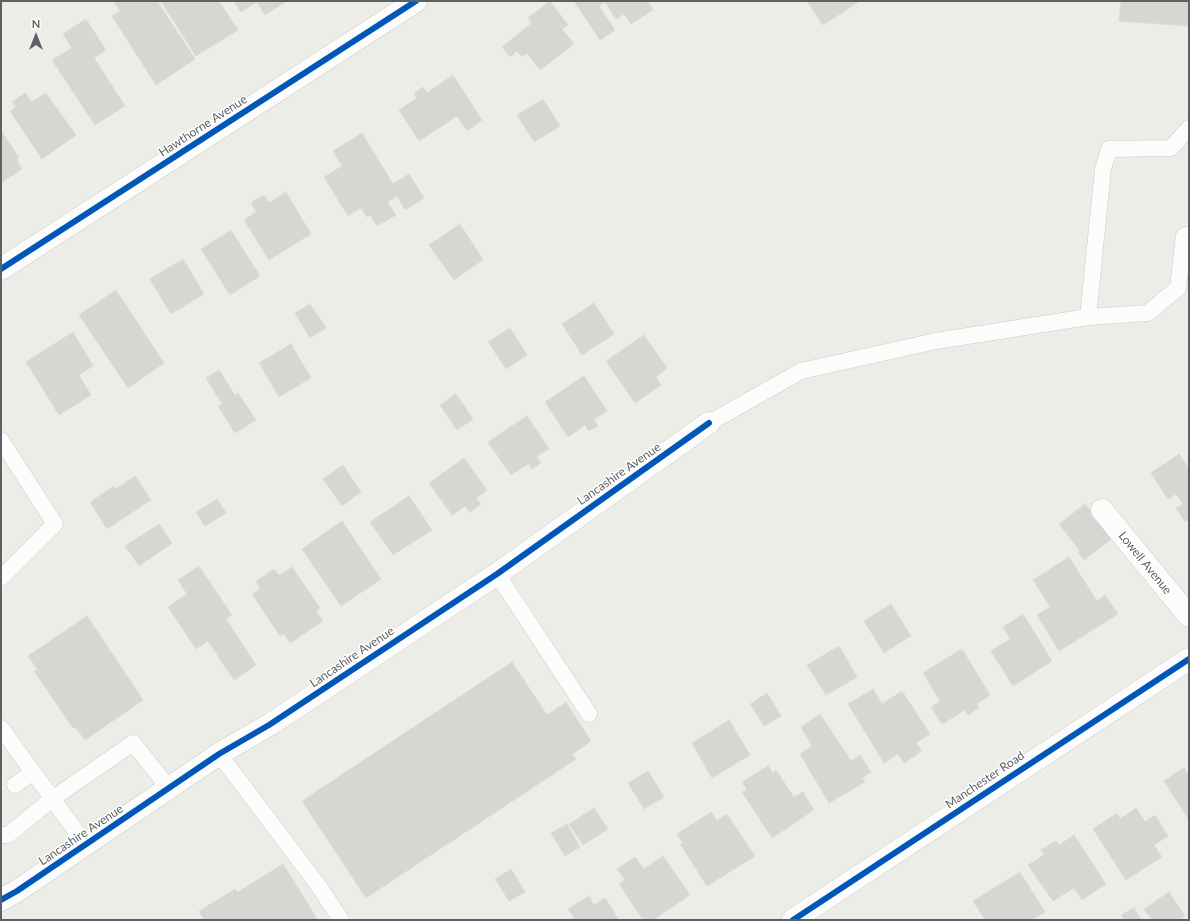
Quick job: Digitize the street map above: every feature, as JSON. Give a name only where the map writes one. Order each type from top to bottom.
[{"type":"street","name":"Hawthorne Avenue","points":[[1,269],[414,2]]},
{"type":"street","name":"Lancashire Avenue","points":[[1,900],[86,845],[219,754],[269,726],[497,574],[708,423]]},
{"type":"street","name":"Lowell Avenue","points":[[1102,510],[1189,616]]},
{"type":"street","name":"Manchester Road","points":[[793,920],[1189,659]]},
{"type":"lane","points":[[1088,317],[1103,168],[1109,149],[1171,148],[1189,128]]},
{"type":"lane","points":[[708,423],[801,371],[936,341],[1088,317],[1148,313],[1178,288],[1184,236],[1189,234]]},
{"type":"lane","points":[[1,440],[55,524],[1,578]]},
{"type":"lane","points":[[497,574],[589,714]]},
{"type":"lane","points":[[2,732],[86,845]]},
{"type":"lane","points":[[1,835],[8,835],[52,799],[133,743],[168,788]]},
{"type":"lane","points":[[219,754],[318,885],[341,920]]},
{"type":"lane","points":[[14,785],[33,772]]},
{"type":"building","points":[[114,1],[157,1],[195,59],[156,85],[112,16],[120,11]]},
{"type":"building","points":[[161,1],[219,1],[238,30],[196,56]]},
{"type":"building","points":[[234,1],[287,1],[265,15],[257,2],[241,12]]},
{"type":"building","points":[[550,1],[568,25],[562,29],[574,44],[540,70],[527,53],[522,57],[517,51],[510,57],[502,47],[532,23],[528,18]]},
{"type":"building","points":[[574,1],[647,1],[653,10],[631,24],[624,14],[616,19],[605,2],[599,6],[615,30],[600,40]]},
{"type":"building","points":[[807,1],[860,1],[823,25]]},
{"type":"building","points":[[1121,1],[1189,1],[1189,26],[1119,21]]},
{"type":"building","points":[[86,19],[106,50],[94,58],[125,106],[95,125],[52,60],[72,48],[63,34]]},
{"type":"building","points":[[453,75],[482,120],[467,131],[457,116],[419,141],[399,110],[417,98],[414,93],[423,87],[427,93]]},
{"type":"building","points":[[25,93],[32,102],[46,93],[76,135],[42,159],[10,111],[16,107],[12,102]]},
{"type":"building","points":[[543,99],[560,126],[534,142],[517,115]]},
{"type":"building","points":[[1,130],[19,158],[17,160],[22,169],[1,183]]},
{"type":"building","points":[[362,133],[393,184],[409,174],[424,198],[405,210],[397,196],[387,202],[396,215],[377,226],[370,215],[367,217],[361,208],[348,216],[324,177],[342,166],[333,151]]},
{"type":"building","points":[[286,192],[311,234],[269,260],[244,220],[256,212],[251,203],[258,198],[264,195],[269,203]]},
{"type":"building","points":[[460,224],[483,260],[454,280],[429,245]]},
{"type":"building","points":[[231,230],[260,276],[230,295],[201,249]]},
{"type":"building","points":[[183,259],[204,294],[171,314],[150,279]]},
{"type":"building","points":[[116,290],[164,363],[128,388],[79,315]]},
{"type":"building","points":[[594,303],[614,334],[582,355],[562,324]]},
{"type":"building","points":[[310,304],[326,328],[310,338],[295,313]]},
{"type":"building","points":[[510,328],[527,355],[506,369],[488,342]]},
{"type":"building","points":[[73,332],[93,366],[79,375],[91,395],[59,415],[26,362]]},
{"type":"building","points":[[644,335],[667,368],[656,377],[661,385],[635,403],[606,361]]},
{"type":"building","points":[[291,344],[311,378],[279,397],[259,363]]},
{"type":"building","points":[[219,370],[235,395],[238,393],[256,420],[235,433],[218,406],[222,404],[206,378]]},
{"type":"building","points":[[584,376],[607,411],[594,419],[598,426],[589,431],[585,425],[568,437],[545,402]]},
{"type":"building","points":[[456,394],[473,419],[457,430],[440,405]]},
{"type":"building","points":[[527,416],[549,449],[537,456],[541,463],[537,466],[532,469],[528,464],[511,475],[488,442]]},
{"type":"building","points":[[1179,454],[1189,469],[1189,523],[1188,520],[1185,522],[1176,508],[1183,504],[1176,494],[1168,499],[1151,473]]},
{"type":"building","points":[[464,458],[487,490],[476,498],[481,504],[470,513],[465,506],[452,515],[429,483]]},
{"type":"building","points":[[343,465],[361,492],[342,506],[323,479]]},
{"type":"building","points":[[135,476],[151,500],[107,529],[90,502],[114,486],[116,489]]},
{"type":"building","points":[[409,496],[432,530],[393,555],[370,522]]},
{"type":"building","points":[[217,499],[226,513],[205,526],[196,512]]},
{"type":"building","points":[[1085,504],[1112,539],[1084,560],[1078,552],[1080,551],[1059,524]]},
{"type":"building","points":[[342,521],[381,579],[341,606],[302,549]]},
{"type":"building","points":[[159,524],[172,543],[139,566],[125,546]]},
{"type":"building","points":[[1069,557],[1097,601],[1105,595],[1118,614],[1059,651],[1037,615],[1050,607],[1033,580]]},
{"type":"building","points":[[199,566],[232,615],[226,619],[256,665],[234,680],[208,641],[196,649],[168,607],[187,594],[178,580]]},
{"type":"building","points":[[292,567],[320,608],[316,611],[323,621],[290,643],[284,634],[280,636],[252,594],[260,589],[256,581],[274,569],[279,575]]},
{"type":"building","points":[[891,604],[911,636],[884,653],[864,621]]},
{"type":"building","points":[[1023,614],[1052,661],[1013,686],[991,651],[1010,639],[1003,627]]},
{"type":"building","points":[[87,616],[143,700],[85,740],[75,727],[73,728],[34,671],[38,670],[28,656]]},
{"type":"building","points":[[839,646],[857,677],[826,695],[807,665]]},
{"type":"building","points":[[962,649],[990,695],[976,704],[979,708],[968,715],[965,710],[942,724],[931,707],[940,701],[923,673]]},
{"type":"building","points":[[512,662],[547,715],[566,702],[591,741],[572,754],[576,759],[366,898],[302,801]]},
{"type":"building","points":[[873,689],[882,704],[902,691],[930,734],[916,743],[922,751],[904,763],[898,754],[884,763],[848,704]]},
{"type":"building","points":[[767,693],[781,716],[764,726],[750,704]]},
{"type":"building","points":[[820,714],[851,761],[860,755],[871,772],[862,778],[865,782],[829,803],[800,754],[812,746],[801,727]]},
{"type":"building","points":[[729,720],[750,755],[712,778],[692,743]]},
{"type":"building","points":[[768,766],[773,773],[776,770],[794,797],[803,792],[814,810],[772,838],[742,792],[747,790],[742,782]]},
{"type":"building","points":[[1184,768],[1187,773],[1189,772],[1189,820],[1164,781]]},
{"type":"building","points":[[648,771],[664,797],[644,809],[628,783]]},
{"type":"building","points":[[594,808],[608,829],[583,845],[569,824]]},
{"type":"building","points":[[1136,808],[1145,822],[1155,815],[1168,836],[1154,845],[1162,857],[1126,880],[1093,829],[1117,813],[1120,819]]},
{"type":"building","points":[[711,812],[717,821],[727,814],[755,856],[707,886],[680,844],[683,843],[677,834]]},
{"type":"building","points":[[567,824],[580,847],[565,856],[551,833]]},
{"type":"building","points":[[1074,835],[1106,884],[1082,900],[1074,888],[1053,901],[1028,865],[1044,855],[1041,850],[1044,848],[1056,841],[1059,845]]},
{"type":"building","points":[[663,856],[690,895],[653,920],[643,920],[619,884],[625,880],[617,869],[635,857],[644,869]]},
{"type":"building","points":[[283,864],[318,920],[204,920],[199,911],[235,889],[238,892]]},
{"type":"building","points":[[511,869],[525,892],[509,901],[495,879]]},
{"type":"building","points":[[1020,872],[1045,912],[1032,920],[985,920],[973,901]]},
{"type":"building","points":[[1169,892],[1185,916],[1179,920],[1152,920],[1144,909]]},
{"type":"building","points":[[589,896],[594,905],[605,898],[619,920],[571,920],[574,918],[568,909]]},
{"type":"building","points":[[1134,908],[1141,920],[1124,920],[1121,915]]},
{"type":"cycle path","points":[[1,269],[416,1]]},
{"type":"cycle path","points":[[1,900],[17,891],[219,754],[269,725],[497,574],[709,423]]},
{"type":"cycle path","points":[[793,920],[1189,659]]}]
